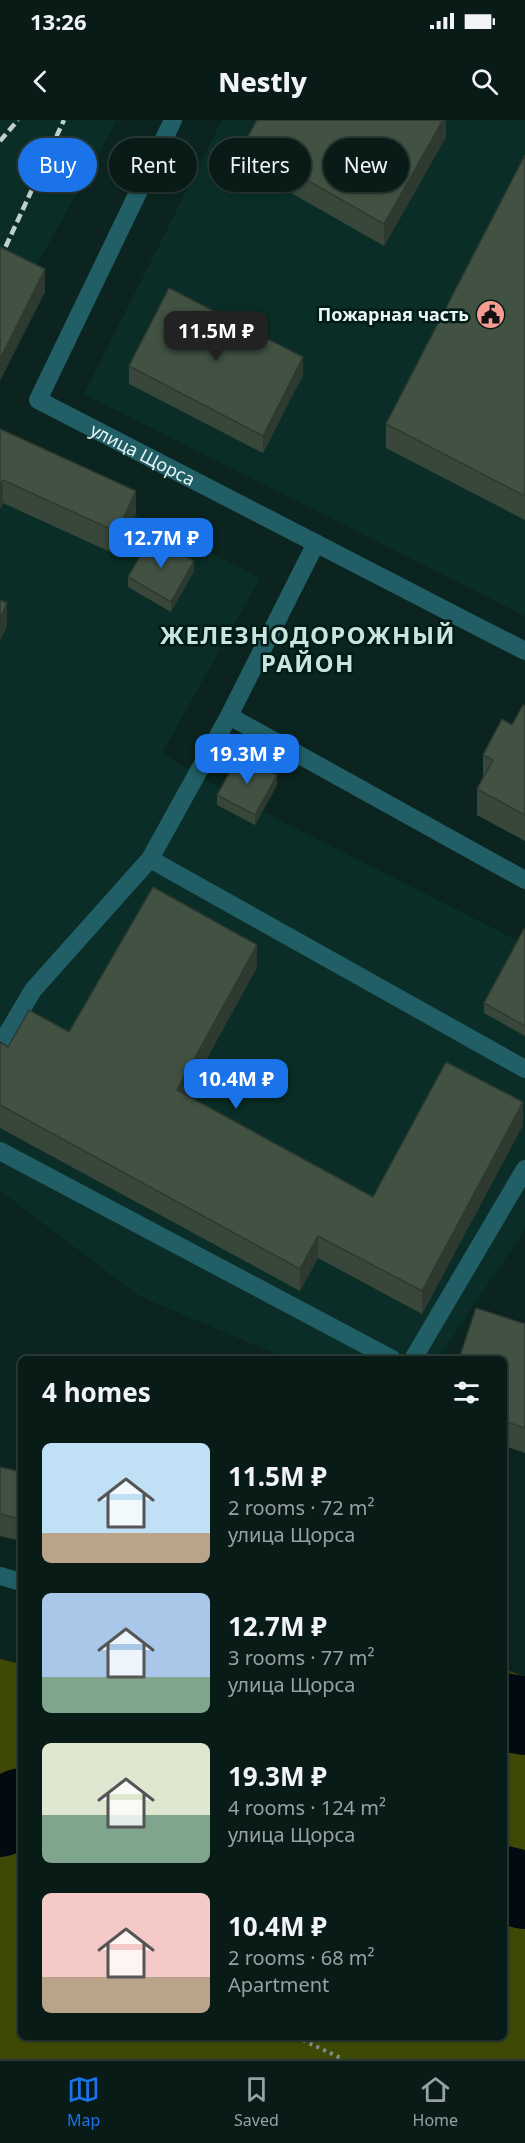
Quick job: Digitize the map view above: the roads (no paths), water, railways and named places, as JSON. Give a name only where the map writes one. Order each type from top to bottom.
[{"type":"street","name":"улица Щорса","points":[[173,120],[38,400],[525,651]]},
{"type":"street","points":[[0,1046],[33,990],[150,859],[229,716],[316,543]]},
{"type":"street","points":[[229,716],[525,880]]},
{"type":"street","points":[[150,859],[525,1069]]},
{"type":"street","points":[[0,1151],[386,1356]]},
{"type":"street","points":[[415,1356],[525,1169]]},
{"type":"street","points":[[0,1576],[18,1581]]},
{"type":"waterway","points":[[507,1713],[525,1716]]},
{"type":"waterway","points":[[0,1818],[18,1809]]},
{"type":"waterway","points":[[507,1886],[525,1890]]},
{"type":"railway","points":[[0,141],[18,120]]},
{"type":"railway","points":[[0,259],[64,120]]},
{"type":"place","name":"Пожарная часть","points":[[490,314]]},
{"type":"district","name":"ЖЕЛЕЗНОДОРОЖНЫЙ РАЙОН","points":[[308,648]]}]
